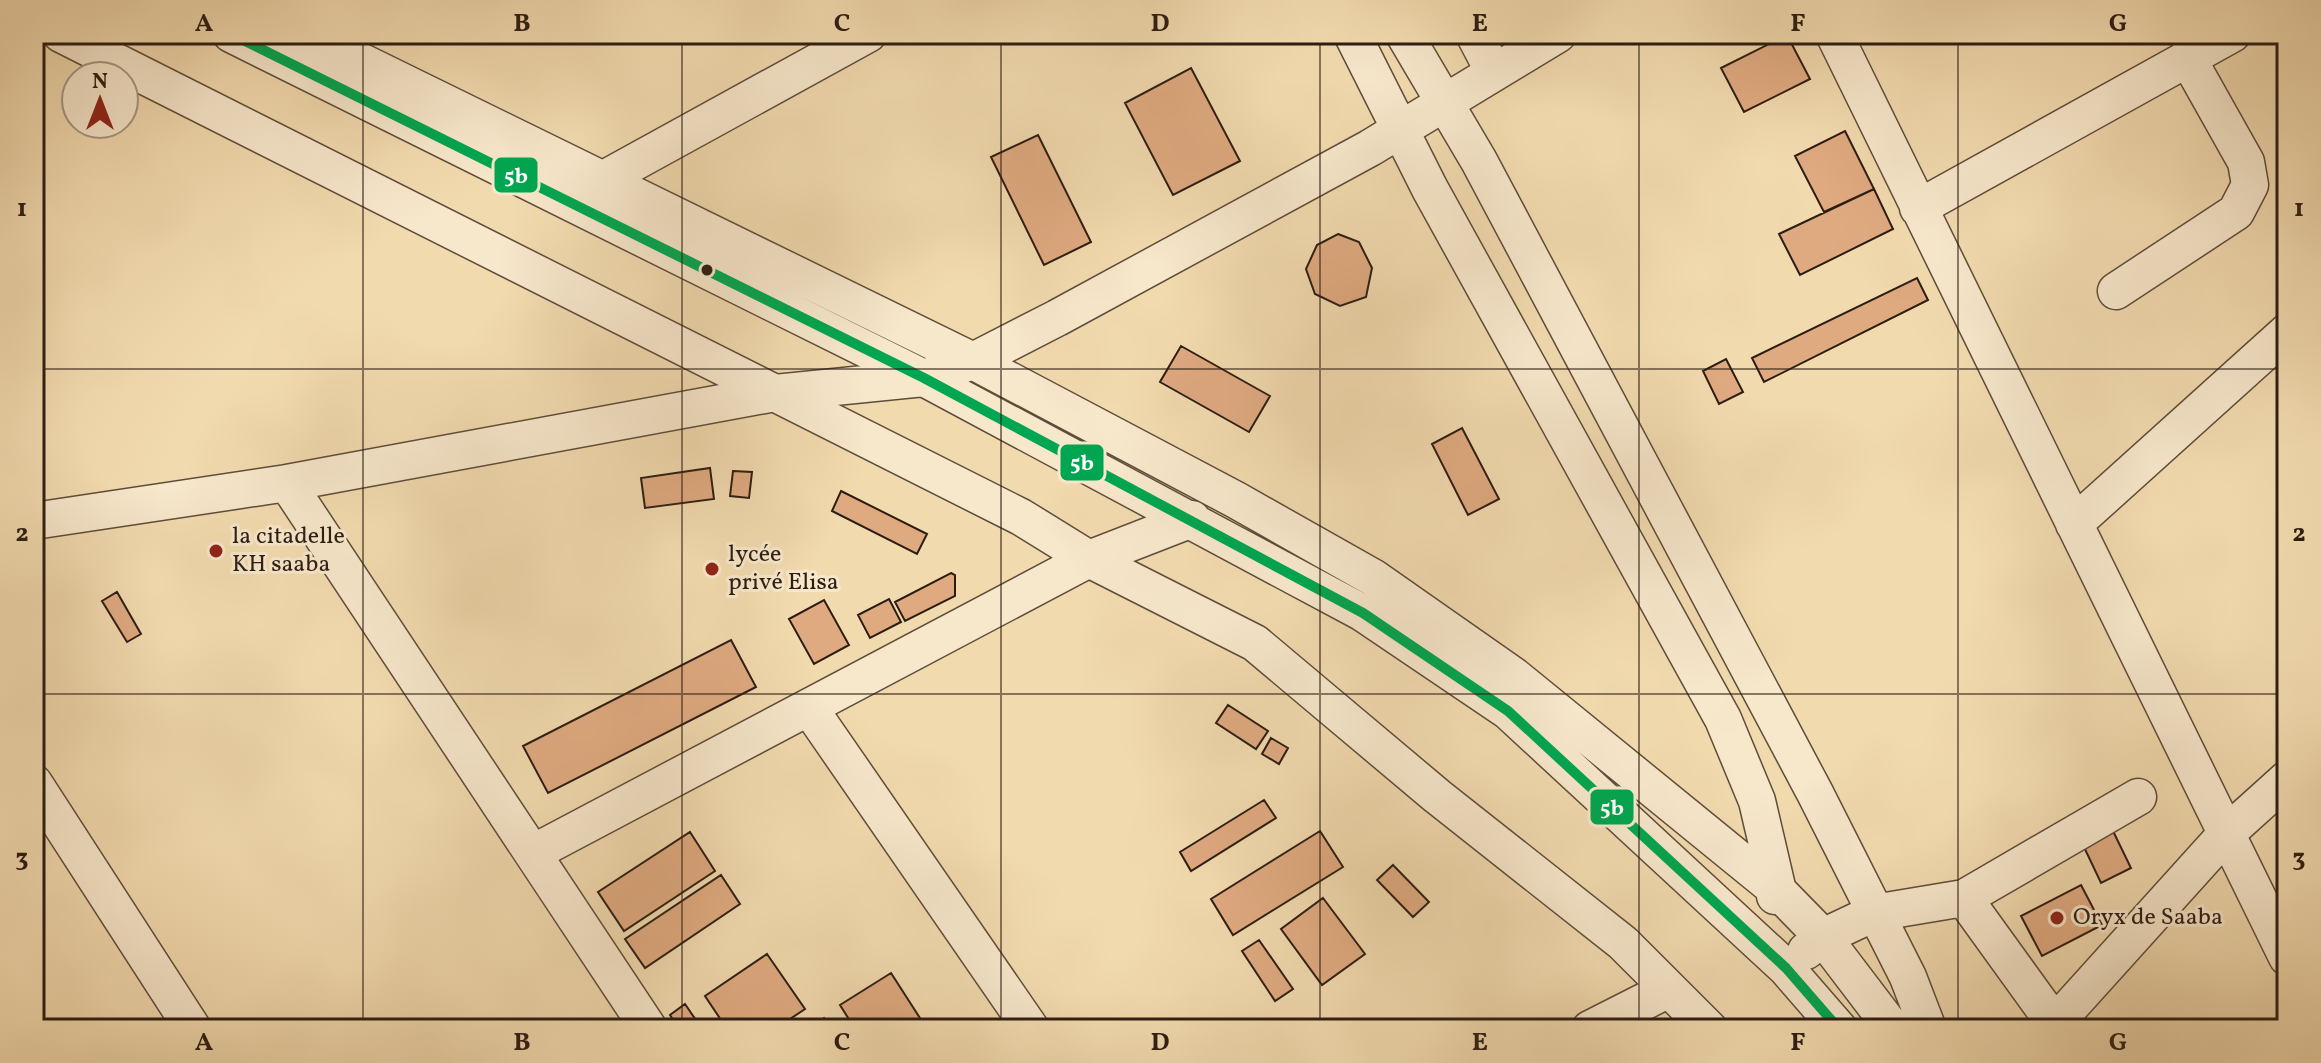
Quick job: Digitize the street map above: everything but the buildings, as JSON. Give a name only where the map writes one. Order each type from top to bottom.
[{"type":"street","points":[[61,34],[1021,517],[1089,559],[1255,643],[1437,796],[1623,943],[1709,1029]]},
{"type":"street","points":[[231,34],[924,378],[1363,613],[1508,711],[1749,932],[1786,968],[1839,1029]]},
{"type":"street","points":[[305,34],[973,361],[1236,500],[1374,578],[1514,676],[1778,891],[1823,937],[1893,1029]]},
{"type":"street","points":[[604,179],[868,34]]},
{"type":"street","points":[[1352,34],[1400,128],[1723,719],[1757,801],[1778,891],[1749,932]]},
{"type":"street","points":[[1404,34],[1501,203],[1815,793],[1908,977],[1928,1029]]},
{"type":"street","points":[[1474,34],[1494,72]]},
{"type":"street","points":[[34,521],[287,483],[775,393],[924,378],[973,361],[1370,148],[1558,34]]},
{"type":"street","points":[[1834,34],[2287,957]]},
{"type":"street","points":[[1918,208],[2232,34]]},
{"type":"street","points":[[2116,291],[2236,212],[2250,185],[2246,162],[2187,57]]},
{"type":"street","points":[[2074,524],[2287,332]]},
{"type":"street","points":[[287,483],[649,1029]]},
{"type":"street","points":[[533,853],[1089,559],[1192,519]]},
{"type":"street","points":[[810,709],[1031,1029]]},
{"type":"street","points":[[1964,898],[2052,1026],[2226,834],[2287,779]]},
{"type":"street","points":[[34,783],[193,1029]]},
{"type":"street","points":[[1786,968],[1823,937],[1874,913],[1964,898],[2138,797]]},
{"type":"street","points":[[1590,1029],[1669,989]]},
{"type":"transit line","name":"5b","points":[[231,34],[924,378],[1363,613],[1508,711],[1786,968],[1839,1029]]},
{"type":"place","name":"la citadelle KH saaba","points":[[216,551]]},
{"type":"place","name":"lycée privé Elisa","points":[[712,569]]},
{"type":"place","name":"Oryx de Saaba","points":[[2057,918]]}]
